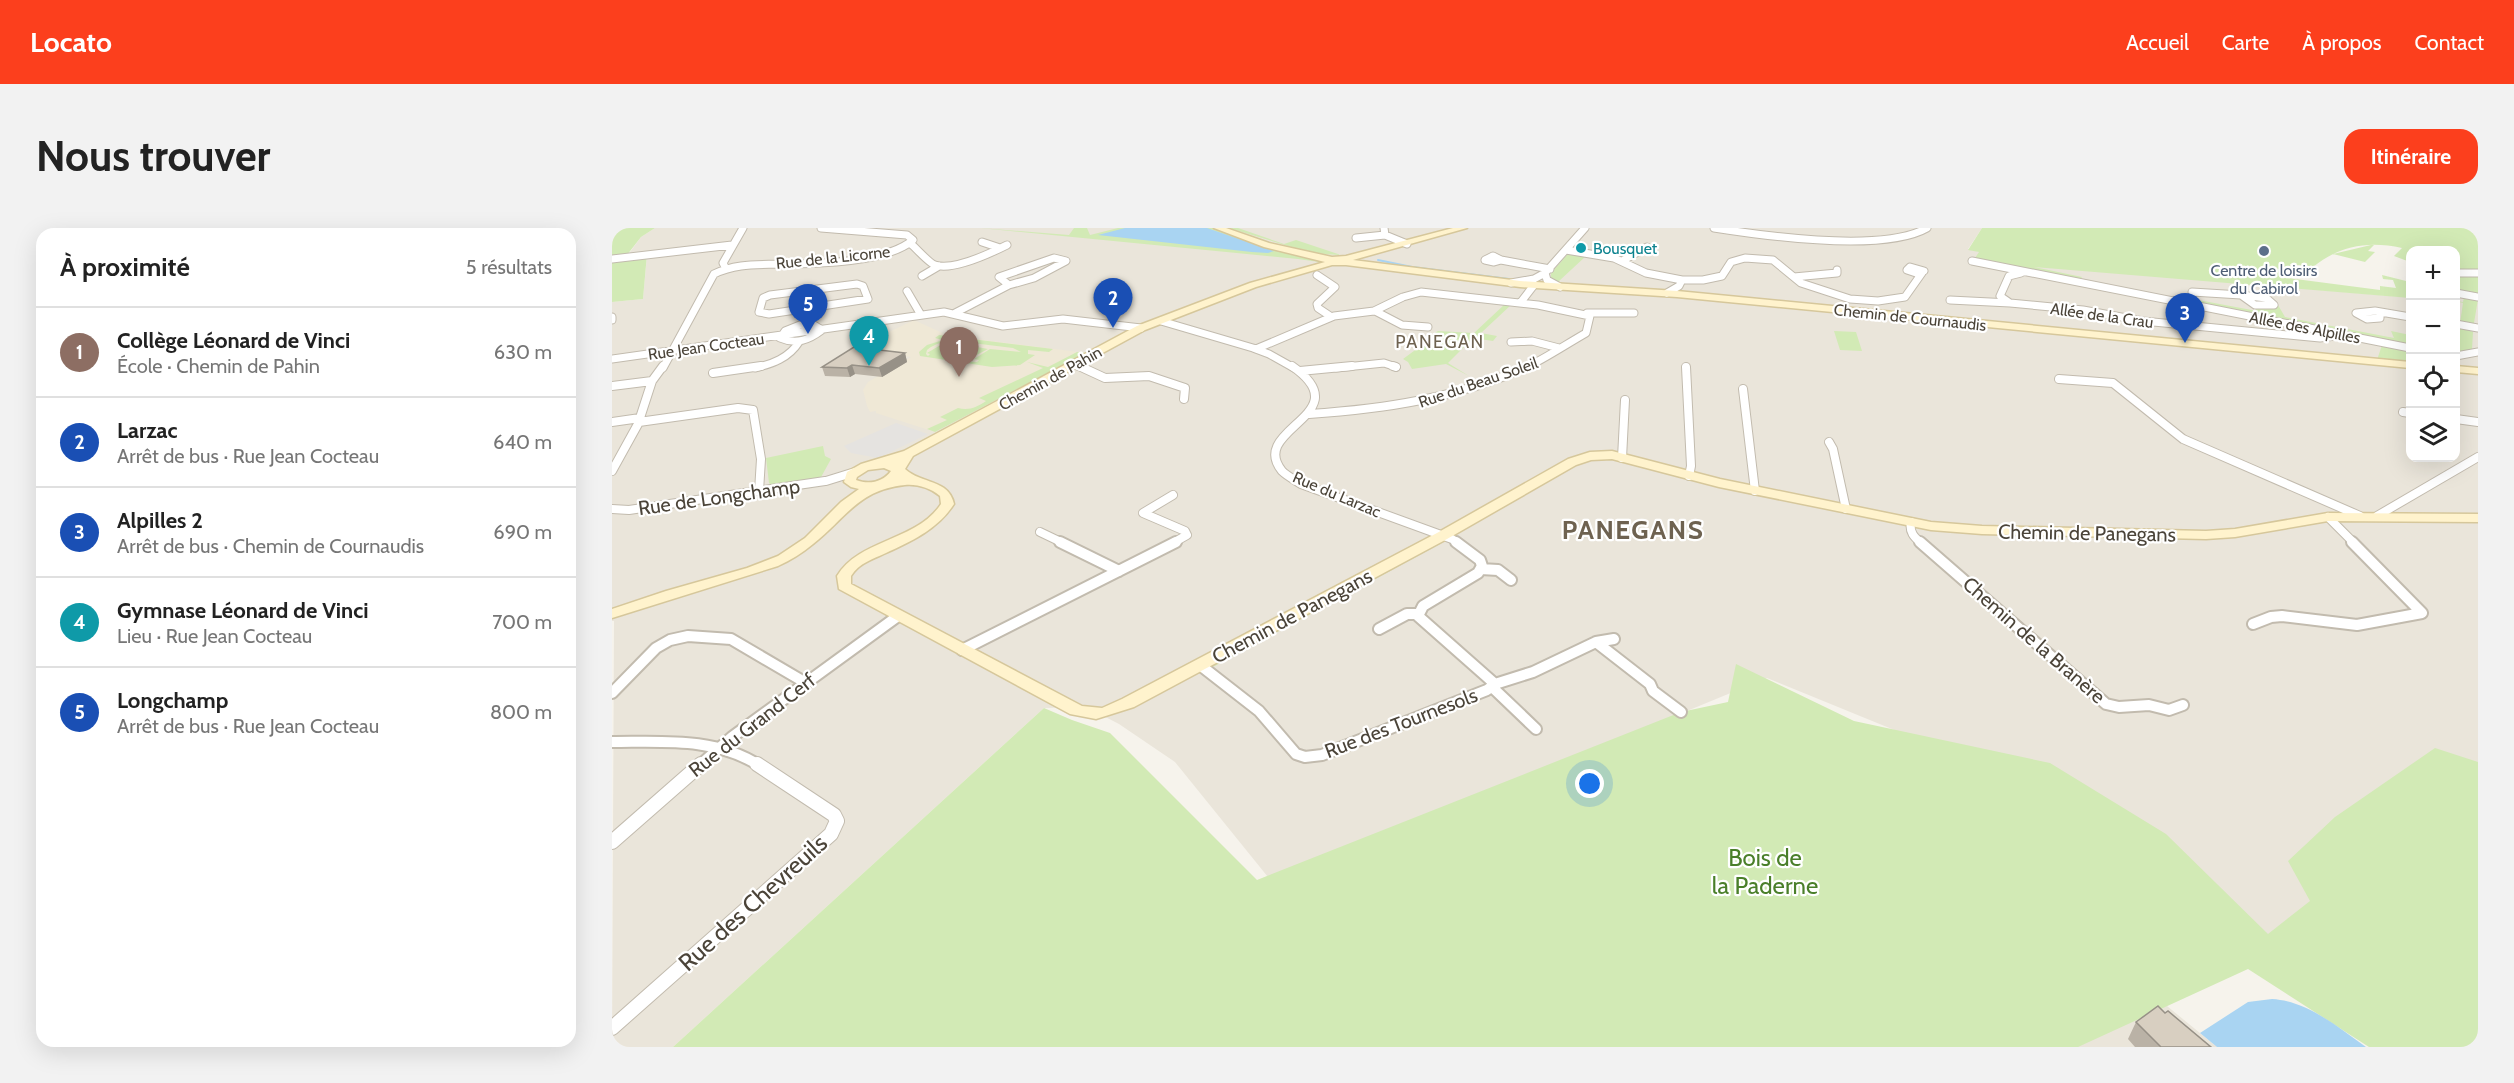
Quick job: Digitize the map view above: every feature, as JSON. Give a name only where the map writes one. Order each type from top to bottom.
[{"type":"street","points":[[612,471],[639,420],[652,381],[713,276],[726,269],[722,265],[743,228]]},
{"type":"street","name":"Rue de la Licorne","points":[[726,269],[881,255],[900,250],[911,244],[912,238],[821,228]]},
{"type":"street","points":[[1218,228],[1267,245],[1331,261],[1346,261],[1462,228]]},
{"type":"street","points":[[1521,302],[1533,283],[1547,274],[1585,228]]},
{"type":"street","points":[[1714,228],[1788,237],[1869,240],[1912,237],[1921,234],[1927,228]]},
{"type":"street","points":[[1356,238],[1384,231],[1407,244]]},
{"type":"street","points":[[922,276],[939,266],[975,258],[1003,247],[981,242]]},
{"type":"street","points":[[911,244],[933,265],[939,266]]},
{"type":"street","points":[[612,259],[732,245]]},
{"type":"street","points":[[1622,261],[1647,247]]},
{"type":"street","points":[[900,250],[921,253]]},
{"type":"street","points":[[1566,250],[1622,261],[1676,288],[1702,280],[1719,278],[1725,275],[1733,261],[1750,258],[1777,261],[1805,284],[1850,299],[1878,301],[1905,297],[1922,273]]},
{"type":"street","name":"Chemin de Cournaudis","points":[[1371,254],[1368,259],[1371,262],[1410,271]]},
{"type":"street","points":[[955,313],[1010,285],[1034,278],[1066,261],[1054,258],[999,277],[1010,285]]},
{"type":"street","points":[[1502,260],[1547,274],[1560,287]]},
{"type":"street","name":"Chemin de Pahin","points":[[853,480],[878,465],[908,454],[1027,392],[1073,364],[1137,331],[1253,285],[1331,261]]},
{"type":"street","name":"Chemin de Cournaudis","points":[[1346,261],[1510,283],[1533,283],[1560,287],[1676,288],[2406,365]]},
{"type":"street","name":"Allée des Alpilles","points":[[1972,261],[2021,273],[2406,347]]},
{"type":"street","points":[[1794,277],[1837,273],[1838,270]]},
{"type":"street","points":[[2010,303],[2000,296],[2010,275],[2021,273]]},
{"type":"street","points":[[2460,273],[2478,273]]},
{"type":"street","points":[[1317,275],[1335,287],[1317,304],[1318,308],[1330,316]]},
{"type":"street","points":[[857,284],[863,286],[869,297],[859,302],[806,309],[769,314],[759,312],[763,298],[774,294],[857,284]]},
{"type":"street","points":[[907,291],[921,315]]},
{"type":"street","points":[[1256,349],[1321,323],[1330,316],[1375,311],[1406,296],[1422,292],[1521,302],[1587,313],[1634,313]]},
{"type":"street","points":[[2192,292],[2188,294],[2189,300],[2199,306]]},
{"type":"street","name":"Allée des Alpilles","points":[[2166,300],[2192,292],[2240,295]]},
{"type":"street","points":[[2460,294],[2478,297]]},
{"type":"street","name":"Allée de la Crau","points":[[1950,300],[2086,310],[2143,321],[2319,338],[2331,338],[2336,334]]},
{"type":"street","points":[[802,324],[806,309]]},
{"type":"street","points":[[1375,311],[1402,325],[1428,327]]},
{"type":"street","name":"Rue Jean Cocteau","points":[[612,358],[940,312],[955,313],[1003,326],[1063,319],[1137,331]]},
{"type":"street","name":"Rue du Beau Soleil","points":[[1309,414],[1381,409],[1442,397],[1542,360],[1587,333],[1590,316],[1587,313]]},
{"type":"street","points":[[2380,313],[2406,316]]},
{"type":"street","points":[[1161,321],[1256,349],[1300,371],[1384,363],[1396,367]]},
{"type":"street","points":[[802,324],[816,326],[822,330],[812,338],[799,342],[785,341],[780,336],[802,324]]},
{"type":"street","points":[[2460,325],[2478,327]]},
{"type":"street","points":[[1510,342],[1527,340],[1559,348]]},
{"type":"street","points":[[713,373],[765,366],[795,348],[799,342]]},
{"type":"street","points":[[2460,355],[2478,352]]},
{"type":"street","points":[[1073,364],[1105,378],[1151,376],[1185,388],[1184,399]]},
{"type":"street","points":[[1686,367],[1691,466],[1689,476]]},
{"type":"street","points":[[2460,370],[2478,372]]},
{"type":"street","points":[[1300,371],[1315,397],[1309,414]]},
{"type":"street","name":"Chemin de Panegans","points":[[2060,378],[2113,383],[2182,439],[2360,516]]},
{"type":"street","points":[[612,386],[652,381]]},
{"type":"street","points":[[1743,389],[1755,491]]},
{"type":"street","points":[[1622,458],[1625,400]]},
{"type":"street","points":[[612,422],[738,408],[753,410],[761,459],[759,491]]},
{"type":"street","name":"Rue du Larzac","points":[[1309,414],[1287,431],[1277,443],[1275,458],[1282,471],[1301,483],[1442,536]]},
{"type":"street","points":[[2460,420],[2478,422]]},
{"type":"street","points":[[1829,442],[1833,449],[1846,509]]},
{"type":"street","points":[[612,614],[778,561],[801,547],[850,500],[894,478],[908,454]]},
{"type":"street","name":"Chemin de Panegans","points":[[898,470],[904,477],[945,494],[949,504],[945,511],[929,525],[858,561],[843,579],[846,587],[1086,714],[1096,714],[1119,707],[1442,536],[1572,462],[1597,455],[1622,458],[1755,491],[1911,522],[1982,530],[2206,535],[2246,531],[2328,517],[2478,518]]},
{"type":"street","points":[[2377,516],[2478,457]]},
{"type":"street","points":[[878,465],[893,466],[898,470]]},
{"type":"street","points":[[850,500],[855,490],[853,480]]},
{"type":"street","name":"Chemin de Panegans","points":[[853,480],[866,487],[914,481]]},
{"type":"street","name":"Rue de Longchamp","points":[[612,509],[628,510],[825,482]]},
{"type":"street","points":[[962,650],[1186,536],[1185,531],[1143,513],[1173,495]]},
{"type":"street","points":[[2253,624],[2271,617],[2282,616],[2360,625],[2422,613],[2328,517]]},
{"type":"street","name":"Chemin de la Branère","points":[[1911,522],[1910,528],[1914,537],[2106,704],[2119,707],[2149,705],[2169,710],[2183,705]]},
{"type":"street","points":[[1040,532],[1119,571]]},
{"type":"street","points":[[1442,536],[1456,541],[1480,560],[1481,569]]},
{"type":"street","points":[[1379,629],[1407,614],[1418,614],[1423,606],[1481,569],[1498,570],[1510,580]]},
{"type":"street","name":"Rue des Tournesols","points":[[1200,665],[1259,711],[1290,750],[1305,757],[1322,755],[1494,686],[1418,614]]},
{"type":"street","name":"Rue du Grand Cerf","points":[[612,842],[720,747],[898,616]]},
{"type":"street","points":[[612,693],[656,648],[670,640],[688,636],[732,639],[806,683]]},
{"type":"street","points":[[1536,729],[1494,686],[1533,672],[1596,642],[1614,639]]},
{"type":"street","points":[[1596,642],[1650,684],[1653,691],[1681,712]]},
{"type":"street","name":"Rue des Chevreuils","points":[[612,742],[694,744],[720,747],[743,755],[834,815],[837,821],[831,834],[612,1028]]},
{"type":"shaded area","points":[[655,228],[1982,228],[1968,249],[2035,265],[2402,297],[2406,294],[2406,462],[2460,462],[2460,269],[2478,269],[2478,815],[2296,982],[1909,736],[1767,678],[1272,882],[1175,762],[1119,724],[1086,707],[1044,708],[673,1047],[612,1047],[614,621],[612,621],[612,302],[643,299],[647,255],[627,256],[641,237]]},
{"type":"shaded area","points":[[914,320],[947,335],[1086,353],[935,432],[876,413],[876,411],[870,412],[867,406],[863,390],[868,382],[911,357],[854,349]]},
{"type":"shaded area","points":[[896,423],[928,434],[878,458],[851,453],[844,446]]},
{"type":"shaded area","points":[[2167,1006],[2217,1047],[2054,1047]]},
{"type":"green space","points":[[612,228],[655,228],[641,237],[627,255],[647,254],[643,299],[612,302]]},
{"type":"green space","points":[[980,228],[1069,235],[1074,228],[1087,228],[1090,235],[1118,228],[1212,228],[1260,245],[1320,259],[1323,263],[1315,264],[1319,262]]},
{"type":"green space","points":[[1229,228],[1238,228],[1284,244],[1296,240],[1341,255],[1311,253]]},
{"type":"green space","points":[[1982,228],[2466,228],[2478,231],[2478,269],[2460,269],[2460,246],[2406,246],[2406,260],[2394,256],[2402,248],[2366,245],[2344,249],[2313,267],[2290,264],[2291,271],[2278,269],[2280,277],[2380,290],[2380,286],[2396,288],[2393,280],[2383,279],[2382,275],[2406,281],[2406,298],[2034,267],[2082,277],[2079,281],[1969,260],[1975,258],[1979,252],[1968,250]]},
{"type":"green space","points":[[2374,245],[2368,251],[2375,252],[2365,262],[2333,254]]},
{"type":"green space","points":[[1567,255],[1586,256],[1558,282],[1551,278],[1551,273]]},
{"type":"green space","points":[[2460,274],[2478,274],[2478,294],[2460,292]]},
{"type":"green space","points":[[2464,297],[2478,299],[2474,323],[2460,323],[2463,303],[2460,302],[2463,302]]},
{"type":"green space","points":[[2193,299],[2257,311],[2254,308],[2278,305],[2285,317],[2394,338],[2391,331],[2406,334],[2406,345],[2202,305]]},
{"type":"green space","points":[[1505,304],[1511,305],[1481,333],[1497,336],[1493,341],[1473,338],[1448,363],[1469,376],[1446,364],[1412,369],[1403,359],[1422,345],[1428,346],[1441,335],[1435,333],[1438,331],[1474,333]]},
{"type":"green space","points":[[2460,327],[2473,332],[2472,349],[2460,352]]},
{"type":"green space","points":[[1834,331],[1856,332],[1862,351],[1840,350]]},
{"type":"green space","points":[[939,335],[1053,349],[1049,352],[1028,350],[1028,354],[1035,355],[1020,365],[992,367],[920,356],[919,352],[927,345],[943,340],[935,338]],"holes":[[[952,341],[1013,348],[1021,352],[990,349],[974,359],[979,360],[977,362],[965,361],[988,349],[950,342],[927,353],[930,354],[928,356],[926,354],[927,350],[934,346]]]},
{"type":"green space","points":[[2382,345],[2406,349],[2406,363],[2377,360]]},
{"type":"green space","points":[[1077,352],[1086,353],[935,432],[927,429],[947,420],[940,417],[958,408],[976,407],[986,401],[979,398],[1043,368],[1027,362],[1048,367]]},
{"type":"green space","points":[[823,446],[825,456],[831,459],[820,479],[771,485],[769,483],[766,458]]},
{"type":"green space","points":[[1440,544],[1213,667],[1217,661]]},
{"type":"green space","name":"Bois de la Paderne","points":[[1736,664],[1854,721],[2050,763],[2166,834],[2268,934],[2310,901],[2288,861],[2335,817],[2435,748],[2478,762],[2478,1047],[2369,1047],[2248,969],[2078,1047],[673,1047],[1044,708],[1110,733],[1257,880],[1681,712],[1728,702]]},
{"type":"water","points":[[1125,228],[1207,228],[1274,251],[1252,252],[1098,235]]},
{"type":"water","points":[[2272,999],[2310,1010],[2366,1047],[2217,1047],[2200,1033],[2248,1002]]},
{"type":"building","points":[[854,347],[905,353],[879,368],[852,365],[847,368],[822,367]]},
{"type":"building","points":[[2158,1006],[2165,1013],[2168,1011],[2211,1047],[2161,1047],[2136,1022]]},
{"type":"waterway","points":[[1378,260],[1412,267],[1509,279]]},
{"type":"place","name":"Bousquet","points":[[1581,248]]},
{"type":"place","name":"Centre de loisirs du Cabirol","points":[[2264,251]]},
{"type":"place","name":"Larzac","points":[[1113,328]]},
{"type":"place","name":"Longchamp","points":[[808,334]]},
{"type":"place","name":"Alpilles 2","points":[[2185,343]]},
{"type":"place","name":"Gymnase Léonard de Vinci","points":[[869,366]]},
{"type":"place","name":"Collège Léonard de Vinci","points":[[959,377]]},
{"type":"district","name":"PANEGAN","points":[[1440,342]]},
{"type":"district","name":"PANEGANS","points":[[1633,530]]}]
